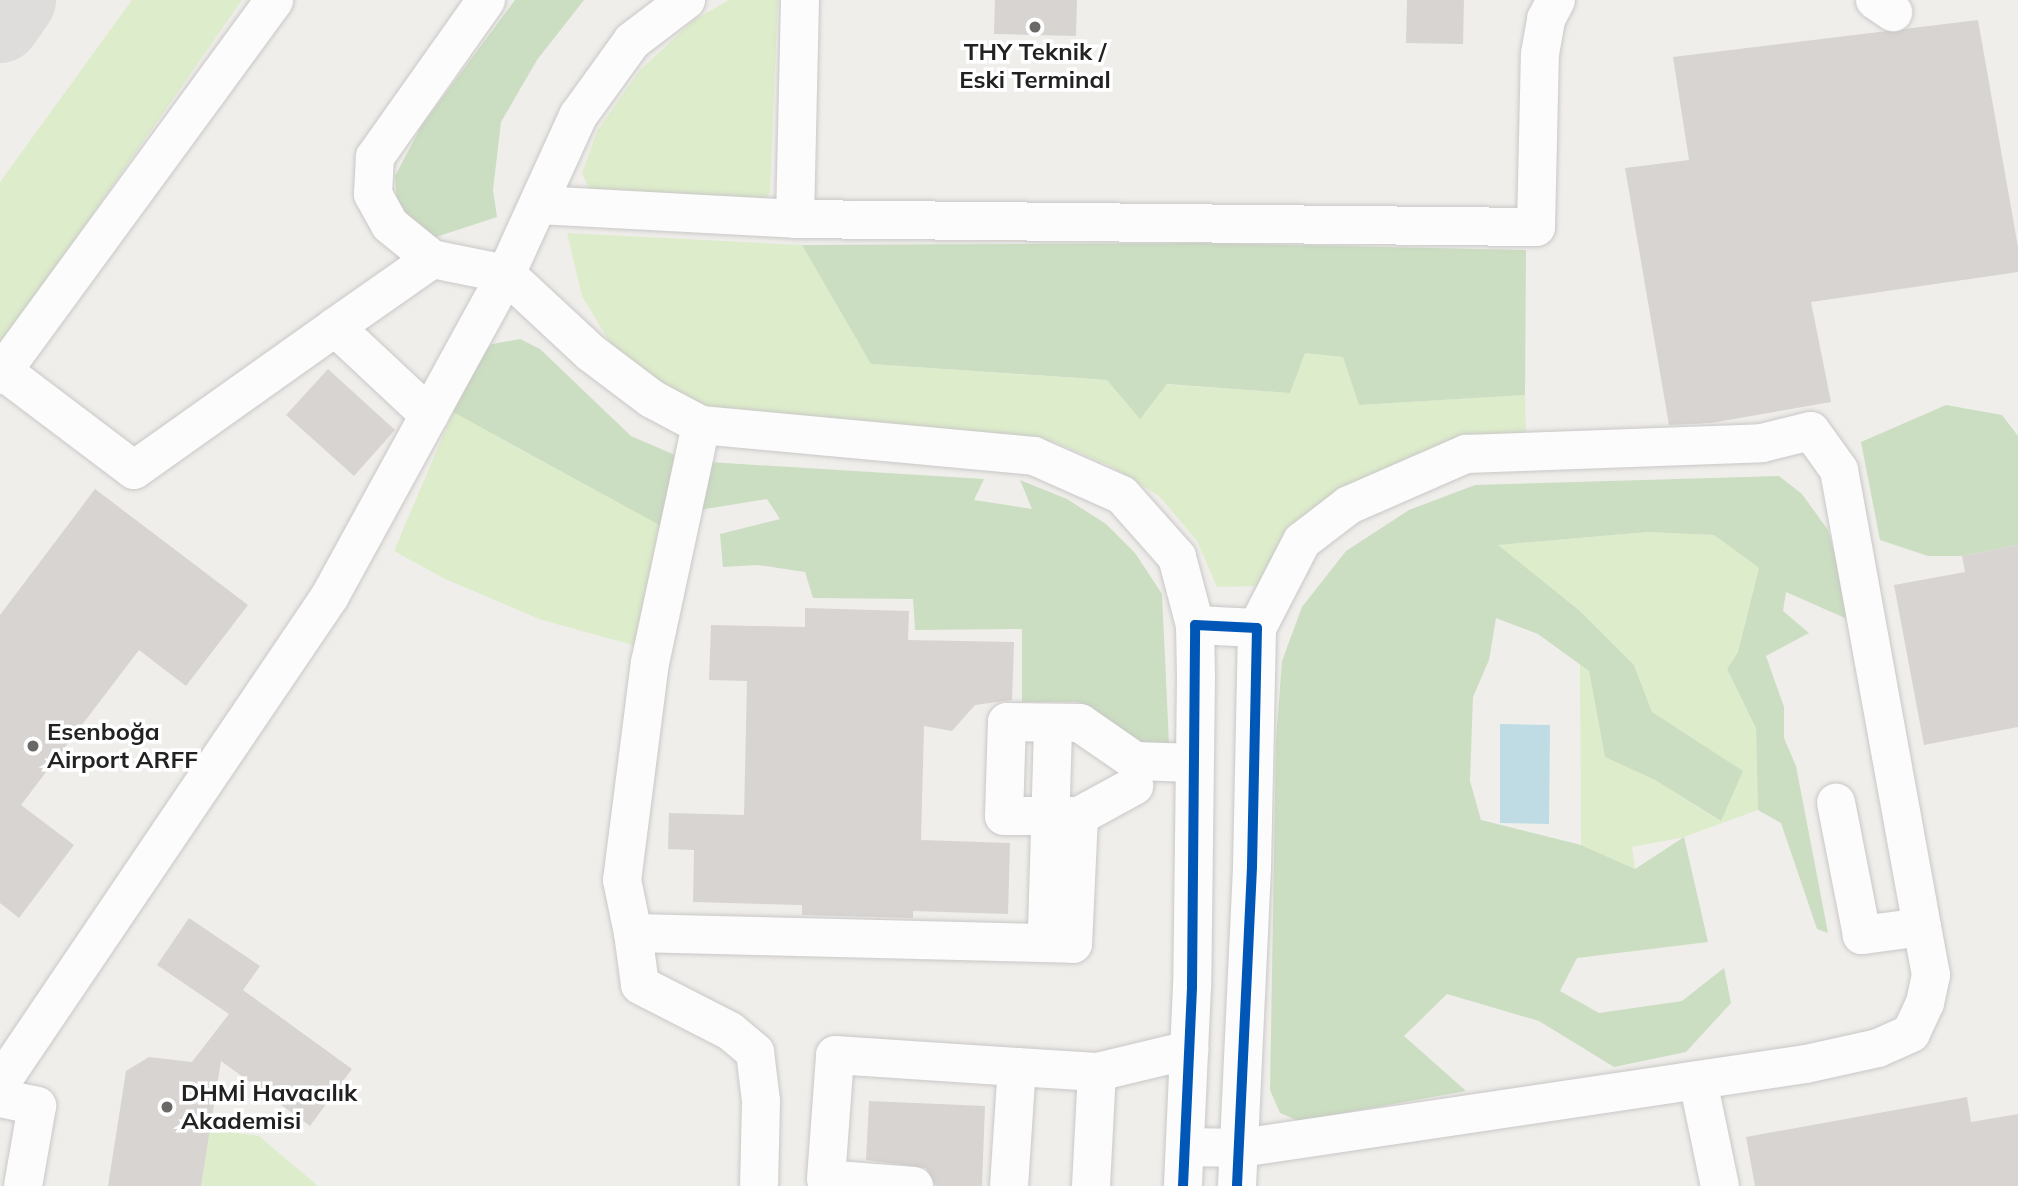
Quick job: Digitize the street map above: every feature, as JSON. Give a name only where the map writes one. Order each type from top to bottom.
[{"type":"street","points":[[274,0],[2,373],[134,470],[432,259]]},
{"type":"street","points":[[486,0],[376,157],[373,194],[390,225],[432,259],[506,274],[591,353],[652,399],[701,425],[1034,456],[1122,495],[1177,557],[1195,625],[1189,1050],[1183,1186]]},
{"type":"street","points":[[0,1084],[330,596],[506,274],[578,116],[632,41],[686,0]]},
{"type":"street","points":[[795,219],[800,0]]},
{"type":"street","points":[[538,205],[795,219],[1536,227],[1540,54],[1546,19],[1556,0]]},
{"type":"street","points":[[335,327],[429,415]]},
{"type":"street","points":[[701,425],[650,662],[622,880],[640,985],[730,1031],[755,1052],[761,1101],[759,1186]]},
{"type":"street","points":[[1186,1147],[1241,1148],[1698,1081],[1866,1051],[1911,1033],[1925,1003],[1931,975],[1839,470],[1811,431],[1762,443],[1466,454],[1349,505],[1302,541],[1257,628],[1241,1148],[1237,1186]]},
{"type":"street","points":[[1195,625],[1257,628]]},
{"type":"street","points":[[632,933],[1047,944],[1065,817],[1053,723],[1080,723],[1135,773]]},
{"type":"street","points":[[1065,817],[1135,773],[1194,774]]},
{"type":"street","points":[[1836,803],[1862,935],[1922,927]]},
{"type":"street","points":[[914,1186],[825,1179],[835,1055],[1078,1071],[1189,1050]]},
{"type":"street","points":[[1009,1186],[1017,1067]]},
{"type":"street","points":[[1078,1071],[1091,1186]]},
{"type":"street","points":[[1698,1081],[1720,1186]]},
{"type":"street","points":[[0,1098],[37,1106],[23,1186]]},
{"type":"green space","points":[[132,0],[242,0],[0,347],[0,182]]},
{"type":"green space","points":[[515,0],[584,0],[537,60],[501,122],[493,190],[497,217],[433,238],[397,205],[395,176],[422,125]]},
{"type":"green space","points":[[729,0],[778,0],[770,192],[764,203],[591,193],[582,173],[597,131],[640,70],[694,20]]},
{"type":"green space","points":[[567,233],[802,245],[872,364],[1290,393],[1305,353],[1343,357],[1359,405],[1525,395],[1526,435],[1476,439],[1412,456],[1342,491],[1304,524],[1266,568],[1261,586],[1217,587],[1197,541],[1159,496],[1112,467],[1052,441],[855,431],[697,406],[648,381],[609,341],[582,296]]},
{"type":"green space","points":[[1204,243],[1526,250],[1525,395],[1359,405],[1343,357],[1305,353],[1290,393],[1167,384],[1140,419],[1107,380],[871,364],[802,245]]},
{"type":"green space","points":[[520,339],[540,349],[631,436],[675,455],[661,526],[453,412],[469,369],[492,344]]},
{"type":"green space","points":[[1946,405],[2002,415],[2018,436],[2018,545],[1962,556],[1928,556],[1880,540],[1861,442]]},
{"type":"green space","points":[[453,412],[661,526],[640,647],[542,620],[445,579],[394,551]]},
{"type":"green space","points":[[709,462],[984,479],[974,500],[1032,509],[1020,480],[1067,499],[1106,524],[1135,553],[1162,594],[1169,744],[1141,743],[1079,702],[1022,702],[1022,629],[915,630],[913,599],[813,598],[805,572],[758,565],[723,567],[720,534],[780,519],[767,499],[699,510]]},
{"type":"green space","points":[[1779,476],[1802,494],[1828,530],[1854,622],[1786,592],[1783,611],[1809,633],[1766,656],[1784,707],[1784,738],[1796,766],[1828,933],[1817,929],[1781,823],[1758,810],[1756,728],[1727,669],[1738,652],[1759,568],[1714,535],[1648,532],[1498,545],[1580,611],[1634,665],[1652,712],[1743,771],[1721,821],[1655,780],[1605,757],[1589,671],[1538,634],[1496,618],[1489,660],[1473,697],[1470,781],[1481,820],[1581,845],[1635,869],[1684,837],[1708,942],[1577,958],[1560,991],[1599,1013],[1682,1001],[1724,968],[1731,1003],[1686,1052],[1614,1067],[1539,1021],[1447,994],[1404,1036],[1466,1091],[1299,1121],[1280,1113],[1270,1090],[1276,740],[1282,661],[1302,607],[1346,551],[1409,510],[1475,485]]},
{"type":"green space","points":[[1648,532],[1714,535],[1759,568],[1738,652],[1727,669],[1756,727],[1758,810],[1684,837],[1632,847],[1635,869],[1581,845],[1580,664],[1589,671],[1605,757],[1655,780],[1720,821],[1742,771],[1652,712],[1634,665],[1580,611],[1497,545]]},
{"type":"green space","points":[[210,1129],[259,1136],[318,1186],[201,1186]]},
{"type":"water","points":[[1500,724],[1550,725],[1549,824],[1500,823]]},
{"type":"building","points":[[995,0],[1077,0],[1076,36],[994,34]]},
{"type":"building","points":[[1407,0],[1464,0],[1463,44],[1406,43]]},
{"type":"building","points":[[1978,20],[2018,247],[2018,272],[1811,302],[1831,402],[1711,423],[1669,425],[1625,168],[1689,160],[1673,57]]},
{"type":"building","points":[[328,369],[395,430],[354,476],[286,415]]},
{"type":"building","name":"Esenboğa Airport ARFF","points":[[95,489],[248,605],[186,686],[139,650],[21,805],[74,845],[19,918],[0,903],[0,615]]},
{"type":"building","points":[[2018,545],[2018,727],[1924,745],[1894,585],[1965,572],[1962,556]]},
{"type":"building","points":[[805,608],[909,611],[908,640],[1014,642],[1012,700],[975,705],[952,731],[924,726],[921,840],[1010,843],[1008,914],[913,911],[913,918],[802,915],[802,905],[693,902],[694,850],[668,849],[669,813],[744,815],[747,681],[709,680],[711,625],[805,627]]},
{"type":"building","points":[[189,918],[260,966],[243,990],[352,1069],[310,1126],[221,1061],[201,1186],[108,1186],[126,1071],[149,1057],[192,1062],[229,1014],[157,965]]},
{"type":"building","points":[[1967,1097],[1971,1122],[2018,1114],[2018,1186],[1755,1186],[1746,1137]]},
{"type":"building","points":[[869,1101],[985,1106],[982,1186],[936,1186],[926,1168],[866,1160]]},
{"type":"taxiway","points":[[0,23],[16,0]]},
{"type":"cycle path","points":[[1183,1186],[1192,986],[1195,625],[1257,628],[1252,867],[1237,1186]]},
{"type":"place","name":"THY Teknik / Eski Terminal","points":[[1035,27]]},
{"type":"place","name":"Esenboğa Airport ARFF","points":[[33,746]]},
{"type":"place","name":"DHMİ Havacılık Akademisi","points":[[167,1107]]}]
